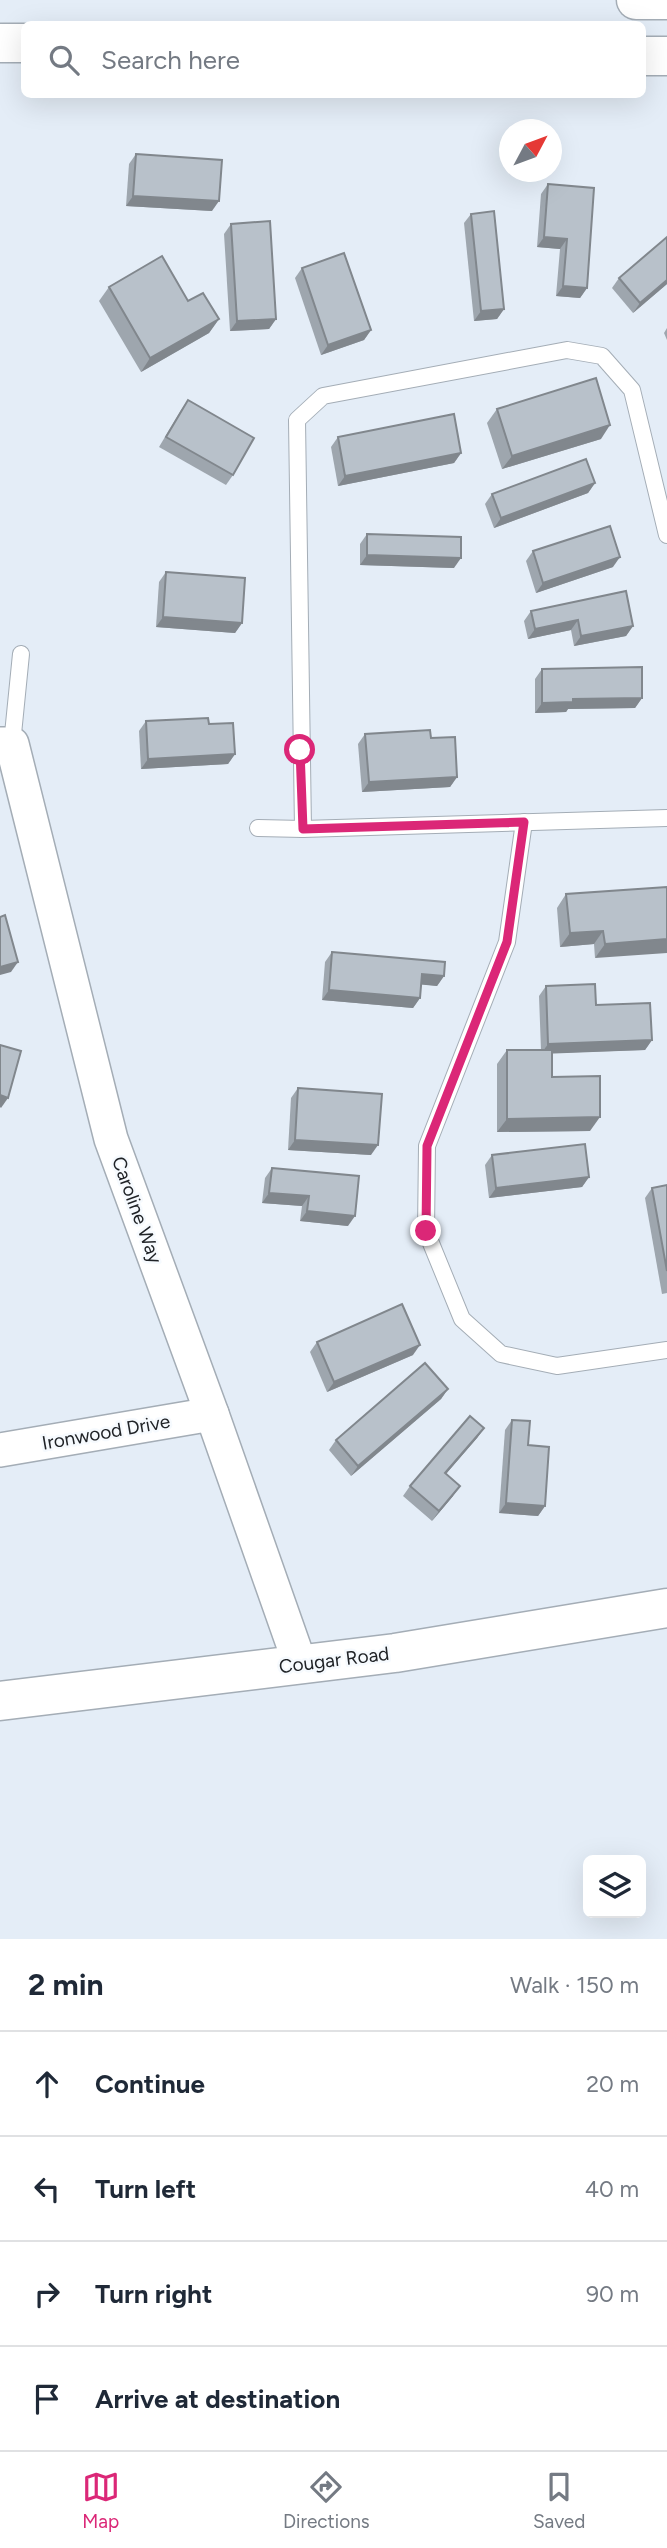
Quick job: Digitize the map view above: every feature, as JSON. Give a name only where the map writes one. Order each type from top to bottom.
[{"type":"main road","points":[[636,0],[667,0]]},
{"type":"main road","points":[[0,43],[21,43]]},
{"type":"main road","points":[[646,56],[667,56]]},
{"type":"main road","name":"Cougar Road","points":[[0,1701],[395,1653],[667,1608]]},
{"type":"street","name":"Caroline Way","points":[[6,744],[111,1139],[212,1413],[300,1664]]},
{"type":"street","name":"Ironwood Drive","points":[[0,1450],[212,1413]]},
{"type":"lane","points":[[303,829],[297,420],[323,396],[567,350],[602,356],[632,390],[667,535]]},
{"type":"lane","points":[[6,744],[21,654]]},
{"type":"lane","points":[[258,828],[667,818]]},
{"type":"lane","points":[[524,822],[507,942],[427,1146],[426,1231],[462,1319],[501,1354],[557,1366],[667,1350]]},
{"type":"building","points":[[136,154],[222,160],[219,201],[133,196]]},
{"type":"building","points":[[548,184],[594,188],[587,288],[563,286],[567,239],[544,237]]},
{"type":"building","points":[[494,211],[504,309],[481,311],[471,214]]},
{"type":"building","points":[[270,221],[276,319],[237,321],[231,224]]},
{"type":"building","points":[[667,237],[667,280],[640,303],[619,278]]},
{"type":"building","points":[[344,253],[371,330],[328,345],[302,268]]},
{"type":"building","points":[[162,256],[188,301],[203,293],[219,319],[150,358],[109,287]]},
{"type":"building","points":[[596,378],[610,425],[512,456],[497,409]]},
{"type":"building","points":[[188,400],[254,438],[233,475],[166,437]]},
{"type":"building","points":[[454,414],[461,453],[345,476],[338,437]]},
{"type":"building","points":[[586,459],[595,483],[501,518],[492,494]]},
{"type":"building","points":[[610,526],[620,557],[543,583],[533,551]]},
{"type":"building","points":[[367,534],[461,537],[461,558],[367,555]]},
{"type":"building","points":[[166,572],[245,578],[242,623],[163,617]]},
{"type":"building","points":[[626,591],[633,626],[581,636],[578,620],[535,629],[531,611]]},
{"type":"building","points":[[642,667],[642,698],[573,699],[573,702],[542,703],[542,669]]},
{"type":"building","points":[[208,718],[209,724],[233,723],[235,754],[148,759],[146,721]]},
{"type":"building","points":[[430,730],[431,738],[455,737],[457,777],[369,782],[365,734]]},
{"type":"building","points":[[667,887],[667,939],[605,944],[603,931],[570,933],[566,894]]},
{"type":"building","points":[[5,915],[18,962],[0,967],[0,917]]},
{"type":"building","points":[[332,952],[445,962],[444,976],[422,974],[420,998],[329,990]]},
{"type":"building","points":[[595,984],[596,1005],[650,1003],[652,1040],[548,1044],[546,986]]},
{"type":"building","points":[[0,1045],[21,1051],[8,1098],[0,1095]]},
{"type":"building","points":[[507,1050],[552,1050],[552,1077],[600,1076],[600,1117],[507,1119]]},
{"type":"building","points":[[298,1088],[382,1094],[378,1145],[295,1140]]},
{"type":"building","points":[[585,1144],[589,1177],[496,1188],[492,1155]]},
{"type":"building","points":[[272,1168],[359,1176],[355,1216],[307,1211],[309,1196],[269,1193]]},
{"type":"building","points":[[667,1185],[667,1271],[652,1188]]},
{"type":"building","points":[[402,1304],[420,1345],[334,1382],[317,1342]]},
{"type":"building","points":[[425,1363],[448,1389],[358,1466],[336,1440]]},
{"type":"building","points":[[470,1416],[484,1428],[445,1473],[460,1486],[439,1511],[410,1486]]},
{"type":"building","points":[[512,1420],[530,1421],[528,1445],[549,1447],[545,1506],[506,1503]]},
{"type":"route","points":[[300,750],[303,829],[524,822],[507,942],[427,1146],[426,1231]]}]
